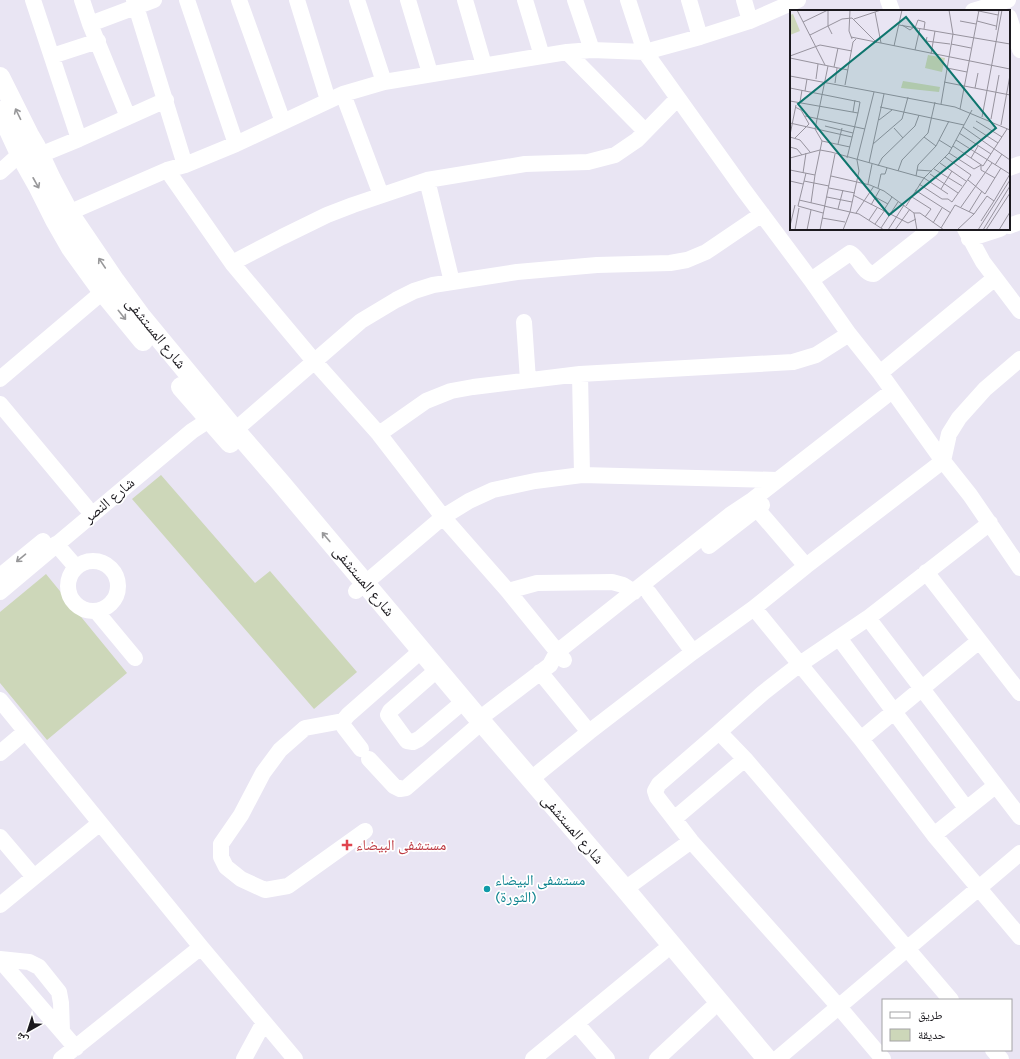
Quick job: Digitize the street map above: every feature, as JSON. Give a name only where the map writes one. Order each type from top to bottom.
[{"type":"main road","name":"شارع المستشفى","points":[[0,77],[28,147]]},
{"type":"main road","name":"شارع المستشفى","points":[[0,111],[51,179],[62,216],[108,286],[140,315],[209,409],[477,724],[751,1059]]},
{"type":"main road","name":"شارع المستشفى","points":[[361,587],[430,676],[457,707],[477,724],[531,779],[625,888],[767,1059]]},
{"type":"street","points":[[33,0],[79,139]]},
{"type":"street","points":[[82,0],[90,24],[128,117]]},
{"type":"street","points":[[90,24],[135,3],[154,0]]},
{"type":"street","points":[[187,0],[236,144]]},
{"type":"street","points":[[239,0],[283,122]]},
{"type":"street","points":[[296,0],[328,100]]},
{"type":"street","points":[[358,0],[384,82]]},
{"type":"street","points":[[408,0],[430,73]]},
{"type":"street","points":[[465,0],[484,65]]},
{"type":"street","points":[[525,0],[542,56]]},
{"type":"street","points":[[575,0],[592,50]]},
{"type":"street","points":[[628,0],[645,52],[811,280],[848,334],[880,373],[943,461],[990,523],[1020,568]]},
{"type":"street","points":[[689,0],[700,37]]},
{"type":"street","points":[[744,0],[750,21]]},
{"type":"street","points":[[62,216],[167,170],[236,144],[343,94],[384,82],[430,73],[567,52],[592,50],[645,52],[750,21],[798,0]]},
{"type":"street","points":[[888,0],[892,10]]},
{"type":"street","points":[[135,3],[185,164]]},
{"type":"street","points":[[977,10],[1005,3]]},
{"type":"street","points":[[1010,21],[1018,51]]},
{"type":"street","points":[[52,56],[98,41]]},
{"type":"street","points":[[567,52],[645,131]]},
{"type":"street","points":[[343,94],[381,195]]},
{"type":"street","points":[[232,263],[327,215],[427,180],[525,164],[588,162],[615,155],[637,140],[678,98]]},
{"type":"street","points":[[0,157],[28,147],[79,139],[166,100]]},
{"type":"street","points":[[0,172],[28,147]]},
{"type":"street","points":[[167,170],[232,263],[379,434],[443,517],[508,591],[553,662],[589,732]]},
{"type":"street","points":[[427,180],[452,282]]},
{"type":"street","points":[[230,434],[361,321],[378,309],[414,291],[433,285],[517,272],[597,265],[670,264],[687,260],[706,252],[762,214]]},
{"type":"street","points":[[1010,226],[1020,222]]},
{"type":"street","points":[[811,280],[850,253],[854,255],[869,273],[874,274],[930,230]]},
{"type":"street","points":[[993,230],[967,234],[983,262],[1020,311]]},
{"type":"street","points":[[880,373],[995,278]]},
{"type":"street","points":[[0,379],[108,286]]},
{"type":"street","points":[[524,322],[528,380]]},
{"type":"street","points":[[379,434],[426,402],[451,391],[580,374],[793,362],[816,355],[848,334]]},
{"type":"street","points":[[531,779],[589,732],[693,652],[754,608],[806,566],[943,461],[949,434],[959,418],[986,389],[1020,359]]},
{"type":"street","points":[[580,374],[582,475]]},
{"type":"street","points":[[343,721],[344,727],[365,754],[394,786],[400,789],[406,788],[477,724],[641,592],[730,515],[895,395]]},
{"type":"street","points":[[641,592],[757,509],[895,395]]},
{"type":"street","points":[[0,404],[86,508]]},
{"type":"street","name":"شارع النصر","points":[[0,592],[39,551],[86,508],[209,409]]},
{"type":"street","name":"شارع النصر","points":[[0,575],[39,551],[56,544],[192,431],[209,409]]},
{"type":"street","points":[[361,587],[443,517],[469,501],[493,490],[535,481],[582,475],[778,480]]},
{"type":"street","points":[[757,509],[806,566]]},
{"type":"street","points":[[883,1059],[839,1007],[691,841],[657,797],[655,791],[659,784],[763,693],[800,664],[868,618],[990,523]]},
{"type":"street","points":[[56,544],[76,567]]},
{"type":"street","points":[[87,562],[98,562],[109,567],[116,576],[118,588],[114,599],[106,608],[96,611],[83,610],[73,602],[68,590],[69,578],[76,567],[87,562]]},
{"type":"street","points":[[926,572],[1020,693]]},
{"type":"street","points":[[508,591],[537,583],[612,582],[623,585],[641,592],[693,652]]},
{"type":"street","points":[[754,608],[861,739],[934,835],[1020,937]]},
{"type":"street","points":[[96,611],[135,658]]},
{"type":"street","points":[[868,618],[1020,817]]},
{"type":"street","points":[[839,638],[966,808]]},
{"type":"street","points":[[861,739],[979,641]]},
{"type":"street","points":[[365,831],[288,886],[265,890],[241,880],[226,867],[221,857],[221,844],[241,815],[263,773],[280,750],[305,728],[343,721],[414,657]]},
{"type":"street","points":[[430,676],[390,711],[388,715],[407,741],[413,742],[419,739],[457,707]]},
{"type":"street","points":[[0,700],[264,1022],[283,1051],[295,1059]]},
{"type":"street","points":[[0,753],[25,732]]},
{"type":"street","points":[[719,732],[745,759],[950,999]]},
{"type":"street","points":[[674,819],[745,759]]},
{"type":"street","points":[[934,835],[995,786]]},
{"type":"street","points":[[0,905],[100,823]]},
{"type":"street","points":[[0,837],[34,877]]},
{"type":"street","points":[[625,888],[691,841]]},
{"type":"street","points":[[776,1059],[1020,853]]},
{"type":"street","points":[[61,1059],[201,947]]},
{"type":"street","points":[[533,1059],[663,952]]},
{"type":"street","points":[[0,959],[76,1048]]},
{"type":"street","points":[[0,959],[29,962],[38,967],[59,992],[62,1031]]},
{"type":"street","points":[[657,1059],[711,1009]]},
{"type":"street","points":[[244,1059],[264,1022]]},
{"type":"street","points":[[576,1024],[607,1059]]},
{"type":"street","points":[[995,1051],[1001,1059]]},
{"type":"green space","points":[[161,475],[255,583],[270,571],[357,672],[314,709],[132,499]]},
{"type":"green space","points":[[46,574],[127,673],[47,740],[0,683],[0,612]]},
{"type":"place","name":"مستشفى البيضاء","points":[[347,845]]},
{"type":"place","name":"مستشفى البيضاء (الثورة)","points":[[487,889]]}]
